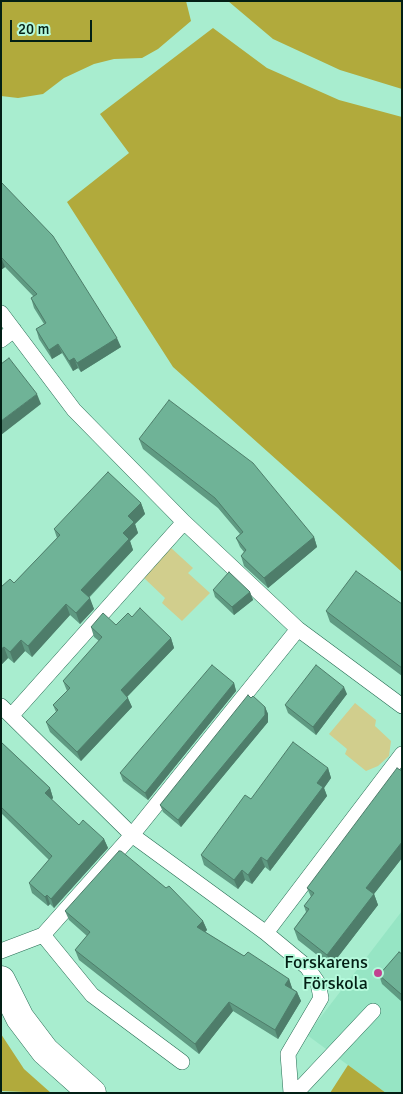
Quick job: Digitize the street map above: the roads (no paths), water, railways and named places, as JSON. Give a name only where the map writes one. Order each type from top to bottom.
[{"type":"street","points":[[1,980],[20,1018],[45,1051],[92,1093]]},
{"type":"lane","points":[[1,313],[74,410],[184,522],[298,629],[402,706]]},
{"type":"lane","points":[[1,340],[14,330]]},
{"type":"lane","points":[[184,522],[6,710],[132,835],[266,933],[306,968],[318,982],[321,998],[288,1054],[291,1093]]},
{"type":"lane","points":[[1,951],[43,935],[132,835],[298,629]]},
{"type":"lane","points":[[266,933],[402,754]]},
{"type":"lane","points":[[43,935],[92,995],[182,1062]]},
{"type":"lane","points":[[296,1093],[373,1011]]},
{"type":"place","name":"Forskarens Förskola","points":[[378,973]]}]
